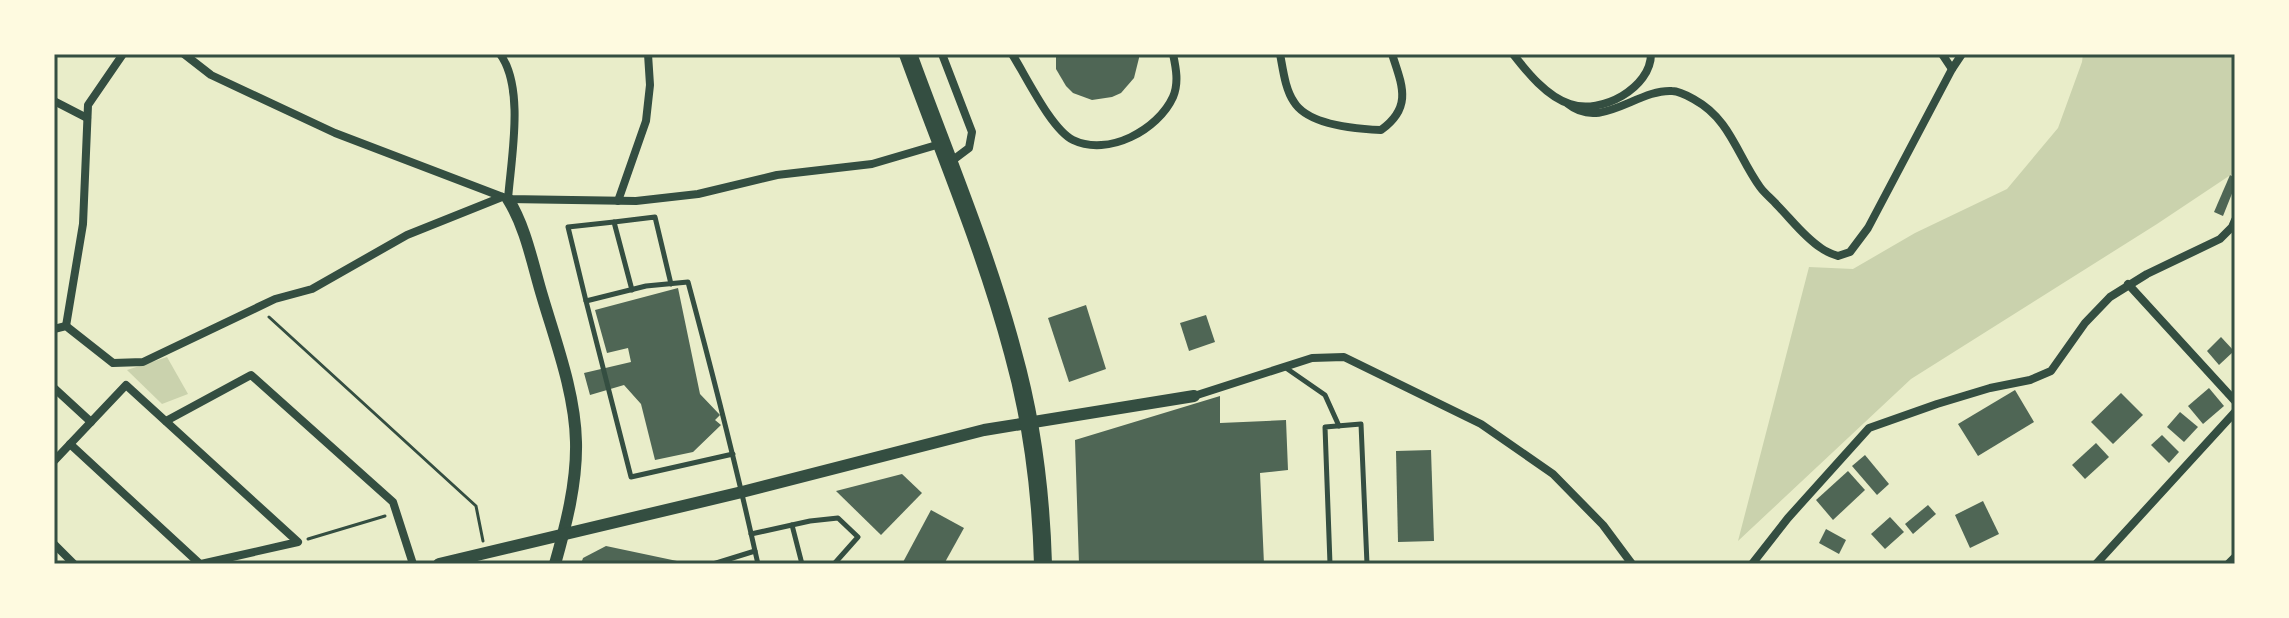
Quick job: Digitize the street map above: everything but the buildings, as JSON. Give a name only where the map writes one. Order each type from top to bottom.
[{"type":"highway","points":[[908,54],[995,292],[1014,355],[1038,491],[1043,564]]},
{"type":"street","points":[[66,326],[83,224],[88,105],[123,54]]},
{"type":"street","points":[[184,54],[211,75],[335,133],[505,198],[636,201],[698,194],[777,175],[872,164],[941,143]]},
{"type":"street","points":[[500,54],[513,90],[513,132],[505,198],[517,214],[536,272],[563,365],[576,442],[575,472],[555,564]]},
{"type":"street","points":[[618,201],[646,121],[650,85],[648,54]]},
{"type":"street","points":[[942,54],[972,132],[969,148],[948,163]]},
{"type":"street","points":[[1012,54],[1054,123],[1072,139],[1091,146],[1111,144],[1134,136],[1163,112],[1174,95],[1177,73],[1173,54]]},
{"type":"street","points":[[1280,54],[1294,104],[1314,118],[1373,130],[1381,130],[1392,122],[1404,98],[1392,54]]},
{"type":"street","points":[[1513,54],[1546,90],[1576,111],[1595,114],[1650,95],[1672,91],[1707,106],[1736,143],[1760,188],[1821,248],[1838,256],[1850,252],[1868,228],[1962,54]]},
{"type":"street","points":[[1568,104],[1582,107],[1607,103],[1628,92],[1646,76],[1651,54]]},
{"type":"street","points":[[1942,54],[1952,69]]},
{"type":"street","points":[[54,101],[87,118]]},
{"type":"street","points":[[66,326],[113,363],[143,362],[275,299],[312,289],[407,235],[505,198]]},
{"type":"street","points":[[1752,564],[1788,518],[1869,428],[1937,404],[2030,380],[2051,371],[2085,323],[2110,297],[2128,284],[2220,239],[2235,220]]},
{"type":"street","points":[[2128,284],[2235,401]]},
{"type":"street","points":[[54,329],[66,326]]},
{"type":"street","points":[[439,564],[742,492],[984,430],[1194,396],[1312,358],[1344,357],[1481,424],[1553,474],[1603,525],[1632,564]]},
{"type":"street","points":[[166,421],[251,375],[393,502],[413,564]]},
{"type":"street","points":[[54,461],[126,385],[298,542]]},
{"type":"street","points":[[54,388],[91,422]]},
{"type":"street","points":[[2096,564],[2235,412]]},
{"type":"street","points":[[70,444],[201,564],[298,542]]},
{"type":"street","points":[[54,544],[74,564]]},
{"type":"street","points":[[2228,564],[2235,557]]},
{"type":"lane","points":[[671,284],[655,217],[568,227],[631,477],[733,454]]},
{"type":"lane","points":[[614,222],[632,290]]},
{"type":"lane","points":[[586,301],[688,282],[758,564]]},
{"type":"lane","points":[[1286,368],[1325,395],[1339,426]]},
{"type":"lane","points":[[1330,564],[1325,427],[1361,424],[1367,564]]},
{"type":"lane","points":[[751,534],[838,518],[858,537],[834,564]]},
{"type":"lane","points":[[792,525],[802,564]]},
{"type":"lane","points":[[713,564],[755,551]]},
{"type":"path","points":[[259,307],[476,506],[485,552]]},
{"type":"path","points":[[298,542],[396,512]]},
{"type":"green space","points":[[2083,54],[2235,54],[2235,172],[1911,379],[1738,541],[1809,267],[1853,269],[1915,233],[2007,189],[2058,128]]},
{"type":"green space","points":[[167,357],[188,394],[162,404],[127,370]]}]
